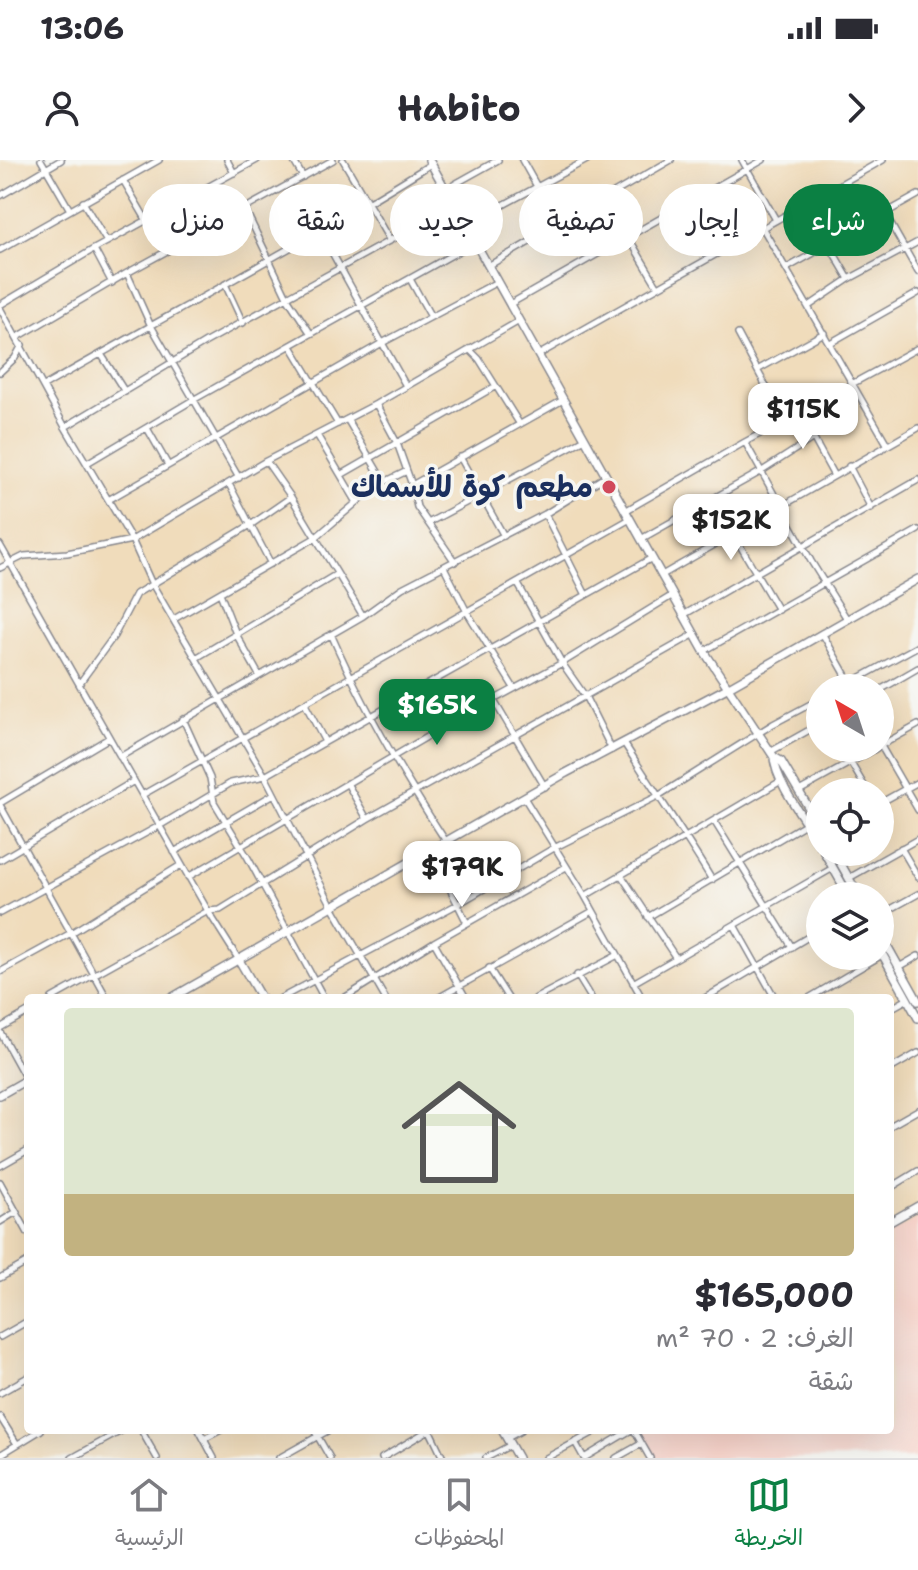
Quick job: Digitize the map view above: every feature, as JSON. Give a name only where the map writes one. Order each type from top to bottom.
[{"type":"street","points":[[41,160],[70,210]]},
{"type":"street","points":[[0,196],[61,160]]},
{"type":"street","points":[[0,250],[159,160]]},
{"type":"street","points":[[227,160],[234,173]]},
{"type":"street","points":[[215,184],[257,160]]},
{"type":"street","points":[[293,160],[303,177]]},
{"type":"street","points":[[253,205],[333,160]]},
{"type":"street","points":[[343,160],[357,184]]},
{"type":"street","points":[[455,184],[498,160]]},
{"type":"street","points":[[522,160],[536,184]]},
{"type":"street","points":[[629,184],[671,160]]},
{"type":"street","points":[[742,160],[776,220]]},
{"type":"street","points":[[643,228],[763,160]]},
{"type":"street","points":[[840,184],[882,160]]},
{"type":"street","points":[[545,184],[583,161]]},
{"type":"street","points":[[374,199],[430,162],[443,184]]},
{"type":"street","points":[[123,180],[142,212]]},
{"type":"street","points":[[894,209],[918,195]]},
{"type":"street","points":[[83,202],[107,242]]},
{"type":"street","points":[[65,427],[171,362],[390,241],[374,213]]},
{"type":"street","points":[[767,224],[783,216]]},
{"type":"street","points":[[142,224],[0,306],[65,427],[110,499],[151,582],[265,776],[332,906],[383,994]]},
{"type":"street","points":[[253,227],[288,299],[311,334]]},
{"type":"street","points":[[894,230],[918,272]]},
{"type":"street","points":[[767,235],[887,444]]},
{"type":"street","points":[[809,306],[849,279],[918,242]]},
{"type":"street","points":[[488,266],[519,247]]},
{"type":"street","points":[[94,249],[112,283]]},
{"type":"street","points":[[18,337],[160,256]]},
{"type":"street","points":[[44,386],[150,324],[277,256]]},
{"type":"street","points":[[333,256],[406,386]]},
{"type":"street","points":[[87,463],[450,256]]},
{"type":"street","points":[[483,256],[704,651],[772,754],[781,761],[806,803]]},
{"type":"street","points":[[510,304],[595,256]]},
{"type":"street","points":[[639,256],[658,287]]},
{"type":"street","points":[[538,355],[712,256]]},
{"type":"street","points":[[787,268],[808,256]]},
{"type":"street","points":[[836,256],[849,279]]},
{"type":"street","points":[[127,273],[150,324],[239,478]]},
{"type":"street","points":[[410,279],[431,317]]},
{"type":"street","points":[[110,499],[382,343],[497,282]]},
{"type":"street","points":[[225,284],[243,323]]},
{"type":"street","points":[[830,343],[918,293]]},
{"type":"street","points":[[0,568],[19,557],[33,554],[67,553],[132,540],[266,461],[376,404],[519,321]]},
{"type":"street","points":[[759,369],[824,333]]},
{"type":"street","points":[[738,334],[784,420]]},
{"type":"street","points":[[0,372],[15,358],[22,345]]},
{"type":"street","points":[[291,346],[338,424]]},
{"type":"street","points":[[625,511],[918,348]]},
{"type":"street","points":[[469,349],[519,423]]},
{"type":"street","points":[[101,354],[125,392]]},
{"type":"street","points":[[341,475],[496,386]]},
{"type":"street","points":[[412,485],[563,400]]},
{"type":"street","points":[[376,404],[397,443],[417,507],[455,562]]},
{"type":"street","points":[[799,412],[834,476]]},
{"type":"street","points":[[347,419],[384,482]]},
{"type":"street","points":[[147,428],[168,465]]},
{"type":"street","points":[[662,575],[918,428]]},
{"type":"street","points":[[317,435],[356,501]]},
{"type":"street","points":[[428,523],[585,439]]},
{"type":"street","points":[[641,539],[812,439]]},
{"type":"street","points":[[745,442],[847,619]]},
{"type":"street","points":[[460,457],[504,536]]},
{"type":"street","points":[[266,461],[363,616]]},
{"type":"street","points":[[849,466],[871,508]]},
{"type":"street","points":[[174,619],[315,538],[356,501],[407,471]]},
{"type":"street","points":[[120,757],[363,616],[402,588],[545,514],[606,476]]},
{"type":"street","points":[[685,614],[918,480]]},
{"type":"street","points":[[229,484],[271,564]]},
{"type":"street","points":[[79,684],[114,636],[134,596],[151,582],[252,524],[291,497]]},
{"type":"street","points":[[712,498],[778,610]]},
{"type":"street","points":[[545,514],[585,593]]},
{"type":"street","points":[[142,795],[630,519]]},
{"type":"street","points":[[704,651],[918,530]]},
{"type":"street","points":[[0,545],[181,865],[259,994]]},
{"type":"street","points":[[0,913],[231,783],[265,776],[324,740],[652,558]]},
{"type":"street","points":[[444,567],[467,612],[514,688]]},
{"type":"street","points":[[196,658],[337,574]]},
{"type":"street","points":[[178,994],[918,579]]},
{"type":"street","points":[[518,584],[562,663],[585,696],[612,750]]},
{"type":"street","points":[[220,593],[236,634],[259,675]]},
{"type":"street","points":[[188,877],[392,756],[562,663],[673,595]]},
{"type":"street","points":[[822,633],[844,674]]},
{"type":"street","points":[[331,634],[392,756],[447,843]]},
{"type":"street","points":[[59,994],[208,911],[220,910],[367,819],[695,634]]},
{"type":"street","points":[[871,674],[918,646]]},
{"type":"street","points":[[894,682],[918,668]]},
{"type":"street","points":[[493,699],[545,787]]},
{"type":"street","points":[[305,704],[324,740]]},
{"type":"street","points":[[288,994],[458,904],[554,848],[658,796],[806,707]]},
{"type":"street","points":[[183,719],[210,778],[211,795],[322,994]]},
{"type":"street","points":[[894,739],[918,725]]},
{"type":"street","points":[[772,754],[806,733]]},
{"type":"street","points":[[105,994],[0,804],[109,738]]},
{"type":"street","points":[[624,743],[712,880]]},
{"type":"street","points":[[772,754],[774,766],[806,821]]},
{"type":"street","points":[[889,762],[918,810]]},
{"type":"street","points":[[799,791],[851,763],[860,778]]},
{"type":"street","points":[[0,860],[134,781]]},
{"type":"street","points":[[585,896],[782,781]]},
{"type":"street","points":[[894,795],[918,782]]},
{"type":"street","points":[[347,783],[367,819]]},
{"type":"street","points":[[174,852],[274,794]]},
{"type":"street","points":[[525,799],[585,896],[640,994]]},
{"type":"street","points":[[714,821],[792,947]]},
{"type":"street","points":[[648,917],[806,824]]},
{"type":"street","points":[[849,878],[918,839]]},
{"type":"street","points":[[901,848],[918,877]]},
{"type":"street","points":[[431,851],[467,923]]},
{"type":"street","points":[[0,972],[71,933],[181,865]]},
{"type":"street","points":[[842,866],[851,882]]},
{"type":"street","points":[[351,994],[434,942],[566,867]]},
{"type":"street","points":[[633,983],[833,867],[841,882]]},
{"type":"street","points":[[621,875],[676,958]]},
{"type":"street","points":[[894,907],[918,894]]},
{"type":"street","points":[[444,994],[593,911]]},
{"type":"street","points":[[734,925],[773,994]]},
{"type":"street","points":[[712,994],[806,938]]},
{"type":"street","points":[[434,942],[464,994]]},
{"type":"street","points":[[543,994],[618,955]]},
{"type":"street","points":[[899,967],[918,956]]},
{"type":"street","points":[[894,958],[918,1001]]},
{"type":"street","points":[[489,968],[505,994]]},
{"type":"street","points":[[818,994],[854,970]]},
{"type":"street","points":[[891,970],[918,1018]]},
{"type":"street","points":[[577,975],[589,994]]},
{"type":"street","points":[[894,1007],[908,999]]},
{"type":"street","points":[[24,1015],[0,1030],[24,1074]]},
{"type":"street","points":[[894,1067],[918,1053]]},
{"type":"street","points":[[0,1095],[24,1081]]},
{"type":"street","points":[[894,1124],[918,1110]]},
{"type":"street","points":[[0,1166],[24,1152]]},
{"type":"street","points":[[894,1186],[918,1171]]},
{"type":"street","points":[[0,1182],[24,1226]]},
{"type":"street","points":[[894,1220],[918,1206]]},
{"type":"street","points":[[0,1222],[16,1212]]},
{"type":"street","points":[[0,1278],[24,1264]]},
{"type":"street","points":[[0,1337],[24,1323]]},
{"type":"street","points":[[0,1393],[24,1379]]},
{"type":"street","points":[[0,1417],[17,1444]]},
{"type":"street","points":[[0,1457],[34,1434]]},
{"type":"street","points":[[72,1458],[116,1434]]},
{"type":"street","points":[[143,1434],[157,1458]]},
{"type":"street","points":[[201,1434],[214,1458]]},
{"type":"street","points":[[204,1439],[213,1434]]},
{"type":"street","points":[[279,1458],[315,1434]]},
{"type":"street","points":[[317,1434],[330,1458]]},
{"type":"street","points":[[382,1458],[422,1434]]},
{"type":"street","points":[[431,1434],[443,1458]]},
{"type":"street","points":[[546,1458],[590,1434]]},
{"type":"street","points":[[575,1442],[584,1458],[625,1434]]},
{"type":"street","points":[[635,1434],[650,1458]]},
{"type":"street","points":[[486,1458],[507,1437],[518,1458]]},
{"type":"street","points":[[616,1458],[641,1444]]},
{"type":"shaded area","points":[[918,1218],[918,1458],[656,1458],[643,1434],[894,1434],[894,1231]]},
{"type":"place","name":"مطعم كوة للأسماك","points":[[609,487]]}]
